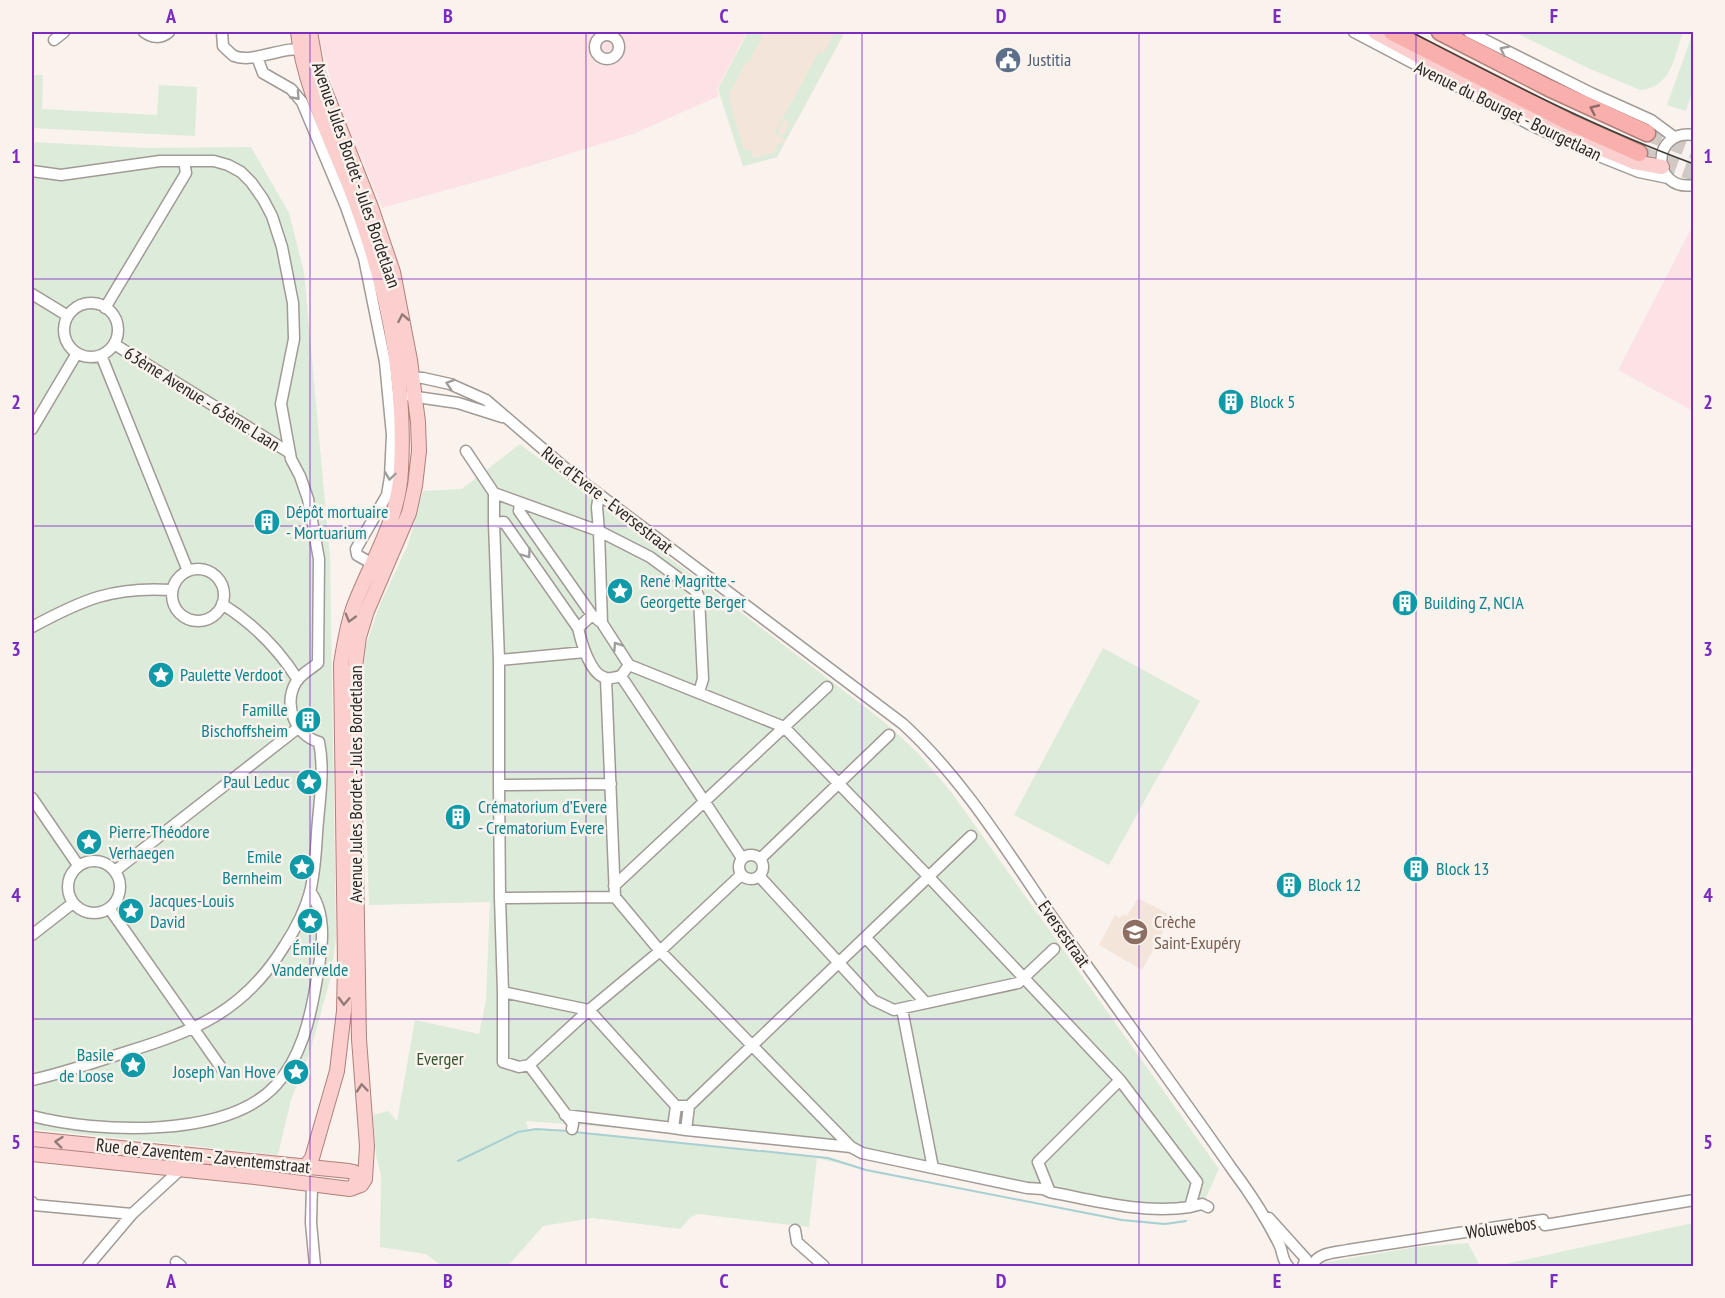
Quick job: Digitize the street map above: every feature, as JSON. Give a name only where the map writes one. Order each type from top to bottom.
[{"type":"highway","points":[[1392,32],[1558,117],[1640,153]]},
{"type":"highway","points":[[1440,32],[1549,88],[1647,133]]},
{"type":"main road","name":"Avenue Jules Bordet - Jules Bordetlaan","points":[[298,32],[316,71],[370,207],[393,272],[403,316],[419,441],[415,486],[402,534],[353,608],[341,664],[345,963],[341,1046],[338,1071],[330,1099],[312,1158],[306,1166]]},
{"type":"main road","name":"Avenue Jules Bordet - Jules Bordetlaan","points":[[310,32],[303,64],[369,240],[389,317],[397,377],[394,397],[402,456],[399,488],[359,637],[353,682],[359,1039],[367,1146],[363,1183],[350,1189]]},
{"type":"main road","points":[[1375,32],[1592,144],[1665,172]]},
{"type":"main road","name":"Rue de Zaventem - Zaventemstraat","points":[[32,1139],[306,1166],[354,1173],[357,1181],[350,1189],[32,1154]]},
{"type":"main road","points":[[270,1179],[271,1164]]},
{"type":"street","points":[[54,40],[64,32]]},
{"type":"street","points":[[144,32],[157,37],[169,32]]},
{"type":"street","points":[[222,32],[223,46],[235,56],[257,57],[282,50],[307,50]]},
{"type":"street","name":"Avenue du Bourget - Bourgetlaan","points":[[1354,32],[1479,98],[1584,149],[1639,172],[1665,172],[1681,186],[1694,185]]},
{"type":"street","points":[[1469,32],[1591,93],[1651,120],[1674,137]]},
{"type":"street","name":"Avenue Jules Bordet - Jules Bordetlaan","points":[[257,57],[262,73],[291,89],[303,102],[346,207],[364,258],[394,397],[392,456],[387,495],[356,549],[357,555],[378,567]]},
{"type":"street","points":[[1665,172],[1661,160],[1664,148],[1674,137],[1683,134],[1694,135]]},
{"type":"street","points":[[32,171],[61,176],[160,161],[214,161],[241,172],[251,182],[272,216],[288,270],[294,319],[294,339],[281,404],[285,434],[291,459],[308,499],[319,559],[318,663],[298,680],[292,692],[291,702],[298,728],[319,742],[321,770],[315,868],[310,891],[293,932],[255,987],[219,1015],[194,1028],[66,1072],[32,1080]]},
{"type":"street","points":[[105,308],[186,173],[184,161]]},
{"type":"street","points":[[32,294],[68,316]]},
{"type":"street","points":[[91,303],[105,308],[115,319],[117,327],[114,344],[101,355],[87,357],[77,353],[70,347],[64,334],[64,325],[68,316],[74,309],[91,303]]},
{"type":"street","name":"63ème Avenue - 63ème Laan","points":[[114,344],[290,453]]},
{"type":"street","points":[[32,429],[77,353]]},
{"type":"street","points":[[101,355],[188,571]]},
{"type":"street","name":"Rue d'Evere - Eversestraat","points":[[397,377],[412,376],[450,384],[474,393],[494,406],[552,459],[852,685]]},
{"type":"street","name":"Rue d'Evere - Eversestraat","points":[[394,397],[415,396],[466,405],[508,420]]},
{"type":"street","points":[[466,451],[494,493],[499,522],[499,785],[503,1062],[519,1067],[529,1065],[589,1010],[660,951],[741,875]]},
{"type":"street","points":[[494,493],[519,507],[599,531],[650,557],[696,591],[699,597],[703,679],[699,692]]},
{"type":"street","points":[[599,495],[597,507],[602,623]]},
{"type":"street","points":[[499,522],[519,507]]},
{"type":"street","points":[[519,507],[592,615],[602,623],[629,665],[784,727],[929,877],[1120,1080],[1197,1182],[1190,1207]]},
{"type":"street","points":[[499,522],[578,628],[585,652],[598,673],[606,678],[621,676],[629,665]]},
{"type":"street","points":[[205,570],[219,580],[222,587],[222,604],[212,616],[197,621],[189,620],[177,611],[173,604],[172,590],[175,582],[188,571],[205,570]]},
{"type":"street","points":[[32,627],[75,604],[117,591],[146,588],[172,590]]},
{"type":"street","points":[[222,604],[258,630],[298,680]]},
{"type":"street","points":[[578,628],[592,615]]},
{"type":"street","points":[[499,660],[585,652]]},
{"type":"street","points":[[621,676],[742,858]]},
{"type":"street","points":[[606,678],[615,892],[660,951],[850,1147],[862,1153],[1027,1188],[1146,1209],[1168,1210],[1202,1204],[1208,1206]]},
{"type":"street","name":"Eversestraat","points":[[852,685],[903,724],[935,755],[952,776],[1255,1202],[1307,1264]]},
{"type":"street","points":[[500,898],[615,892],[706,801],[827,687]]},
{"type":"street","points":[[115,871],[298,728]]},
{"type":"street","points":[[760,859],[889,735]]},
{"type":"street","points":[[499,785],[611,784]]},
{"type":"street","points":[[32,798],[78,865]]},
{"type":"street","points":[[686,1130],[688,1106],[971,836]]},
{"type":"street","points":[[753,855],[760,859],[763,866],[759,876],[752,879],[741,875],[738,868],[742,858],[753,855]]},
{"type":"street","points":[[97,861],[115,871],[120,890],[116,902],[109,909],[91,913],[73,903],[68,883],[73,870],[78,865],[97,861]]},
{"type":"street","points":[[759,876],[873,1000],[894,1011],[1017,983],[1054,950]]},
{"type":"street","points":[[32,1116],[118,1127],[187,1125],[248,1106],[275,1086],[295,1060],[311,1011],[320,956],[321,927],[318,902],[310,891]]},
{"type":"street","points":[[32,935],[73,903]]},
{"type":"street","points":[[109,909],[222,1069]]},
{"type":"street","points":[[866,938],[926,1003]]},
{"type":"street","points":[[503,992],[589,1010],[676,1106],[688,1106]]},
{"type":"street","points":[[902,1009],[933,1168]]},
{"type":"street","points":[[529,1065],[573,1124],[572,1129]]},
{"type":"street","points":[[1050,1192],[1038,1162],[1120,1080]]},
{"type":"street","points":[[673,1128],[676,1106]]},
{"type":"street","points":[[565,1115],[850,1147]]},
{"type":"street","points":[[88,1266],[132,1214],[182,1169],[187,1154]]},
{"type":"street","points":[[312,1185],[311,1221],[315,1266]]},
{"type":"street","name":"Woluwebos","points":[[1307,1264],[1321,1256],[1348,1250],[1543,1220],[1545,1225],[1694,1200]]},
{"type":"street","name":"Eversestraat","points":[[1255,1202],[1288,1266]]},
{"type":"street","points":[[32,1205],[132,1214]]},
{"type":"street","points":[[795,1230],[797,1242],[824,1266]]},
{"type":"shaded area","points":[[319,32],[747,32],[717,89],[719,96],[633,134],[504,174],[382,208],[336,98]]},
{"type":"shaded area","points":[[748,32],[845,32],[777,157],[743,166],[718,89]]},
{"type":"shaded area","points":[[1693,225],[1693,411],[1618,370]]},
{"type":"shaded area","name":"Crèche Saint-Exupéry","points":[[1138,898],[1172,916],[1142,970],[1099,945],[1115,915],[1119,918],[1124,914],[1127,916]]},
{"type":"green space","points":[[748,32],[758,32],[762,37],[729,94],[744,150],[750,149],[753,158],[774,153],[780,142],[784,144],[777,157],[743,166],[718,89]]},
{"type":"green space","points":[[832,32],[843,35],[786,140],[781,137],[790,123],[784,119],[778,135],[774,134],[819,52],[823,54],[834,34]]},
{"type":"green space","points":[[1514,32],[1683,32],[1674,61],[1665,77],[1651,88],[1640,90]]},
{"type":"green space","points":[[1693,32],[1693,89],[1686,111],[1667,105]]},
{"type":"green space","points":[[32,75],[43,75],[42,109],[157,115],[159,85],[197,87],[195,136],[32,128]]},
{"type":"green space","points":[[32,142],[146,148],[251,147],[289,213],[304,272],[330,557],[336,938],[330,980],[310,1052],[291,1100],[278,1155],[32,1129]]},
{"type":"green space","name":"Everger","points":[[520,444],[882,720],[918,753],[952,793],[1219,1169],[1204,1202],[1187,1199],[1167,1206],[1089,1196],[861,1150],[526,1121],[528,1129],[572,1131],[823,1157],[866,1169],[1133,1222],[1165,1223],[1194,1220],[1165,1225],[1122,1221],[866,1170],[817,1158],[809,1227],[698,1214],[691,1217],[680,1229],[593,1218],[543,1226],[508,1266],[442,1266],[426,1254],[380,1247],[381,1174],[376,1156],[373,1115],[388,1111],[397,1121],[415,1020],[479,1034],[486,1000],[490,902],[369,905],[362,690],[365,648],[380,604],[408,545],[423,491],[462,489]]},
{"type":"green space","points":[[1103,648],[1200,701],[1109,865],[1014,815]]},
{"type":"green space","points":[[1693,1223],[1693,1266],[1496,1266]]},
{"type":"green space","points":[[1468,1243],[1480,1266],[1318,1266],[1322,1263],[1416,1247]]},
{"type":"waterway","points":[[458,1161],[518,1132],[536,1129],[568,1131]]},
{"type":"waterway","points":[[574,1132],[759,1151]]},
{"type":"waterway","points":[[761,1151],[828,1158],[866,1170],[1122,1220],[1165,1224],[1186,1221]]},
{"type":"tunnel","points":[[1647,133],[1694,151]]},
{"type":"tunnel","points":[[1639,153],[1694,173]]},
{"type":"tram line","points":[[1411,32],[1585,119],[1694,164]]},
{"type":"place","name":"Justitia","points":[[1008,60]]},
{"type":"place","name":"Block 5","points":[[1231,402]]},
{"type":"place","name":"Dépôt mortuaire - Mortuarium","points":[[267,522]]},
{"type":"place","name":"René Magritte - Georgette Berger","points":[[620,591]]},
{"type":"place","name":"Building Z, NCIA","points":[[1405,603]]},
{"type":"place","name":"Paulette Verdoot","points":[[161,675]]},
{"type":"place","name":"Famille Bischoffsheim","points":[[308,720]]},
{"type":"place","name":"Paul Leduc","points":[[309,782]]},
{"type":"place","name":"Crématorium d’Evere - Crematorium Evere","points":[[458,817]]},
{"type":"place","name":"Pierre-Théodore Verhaegen","points":[[89,842]]},
{"type":"place","name":"Emile Bernheim","points":[[302,867]]},
{"type":"place","name":"Block 13","points":[[1416,869]]},
{"type":"place","name":"Block 12","points":[[1289,885]]},
{"type":"place","name":"Jacques-Louis David","points":[[131,911]]},
{"type":"place","name":"Émile Vandervelde","points":[[310,921]]},
{"type":"place","name":"Crèche Saint-Exupéry","points":[[1135,932]]},
{"type":"place","name":"Basile de Loose","points":[[133,1065]]},
{"type":"place","name":"Joseph Van Hove","points":[[296,1072]]}]
